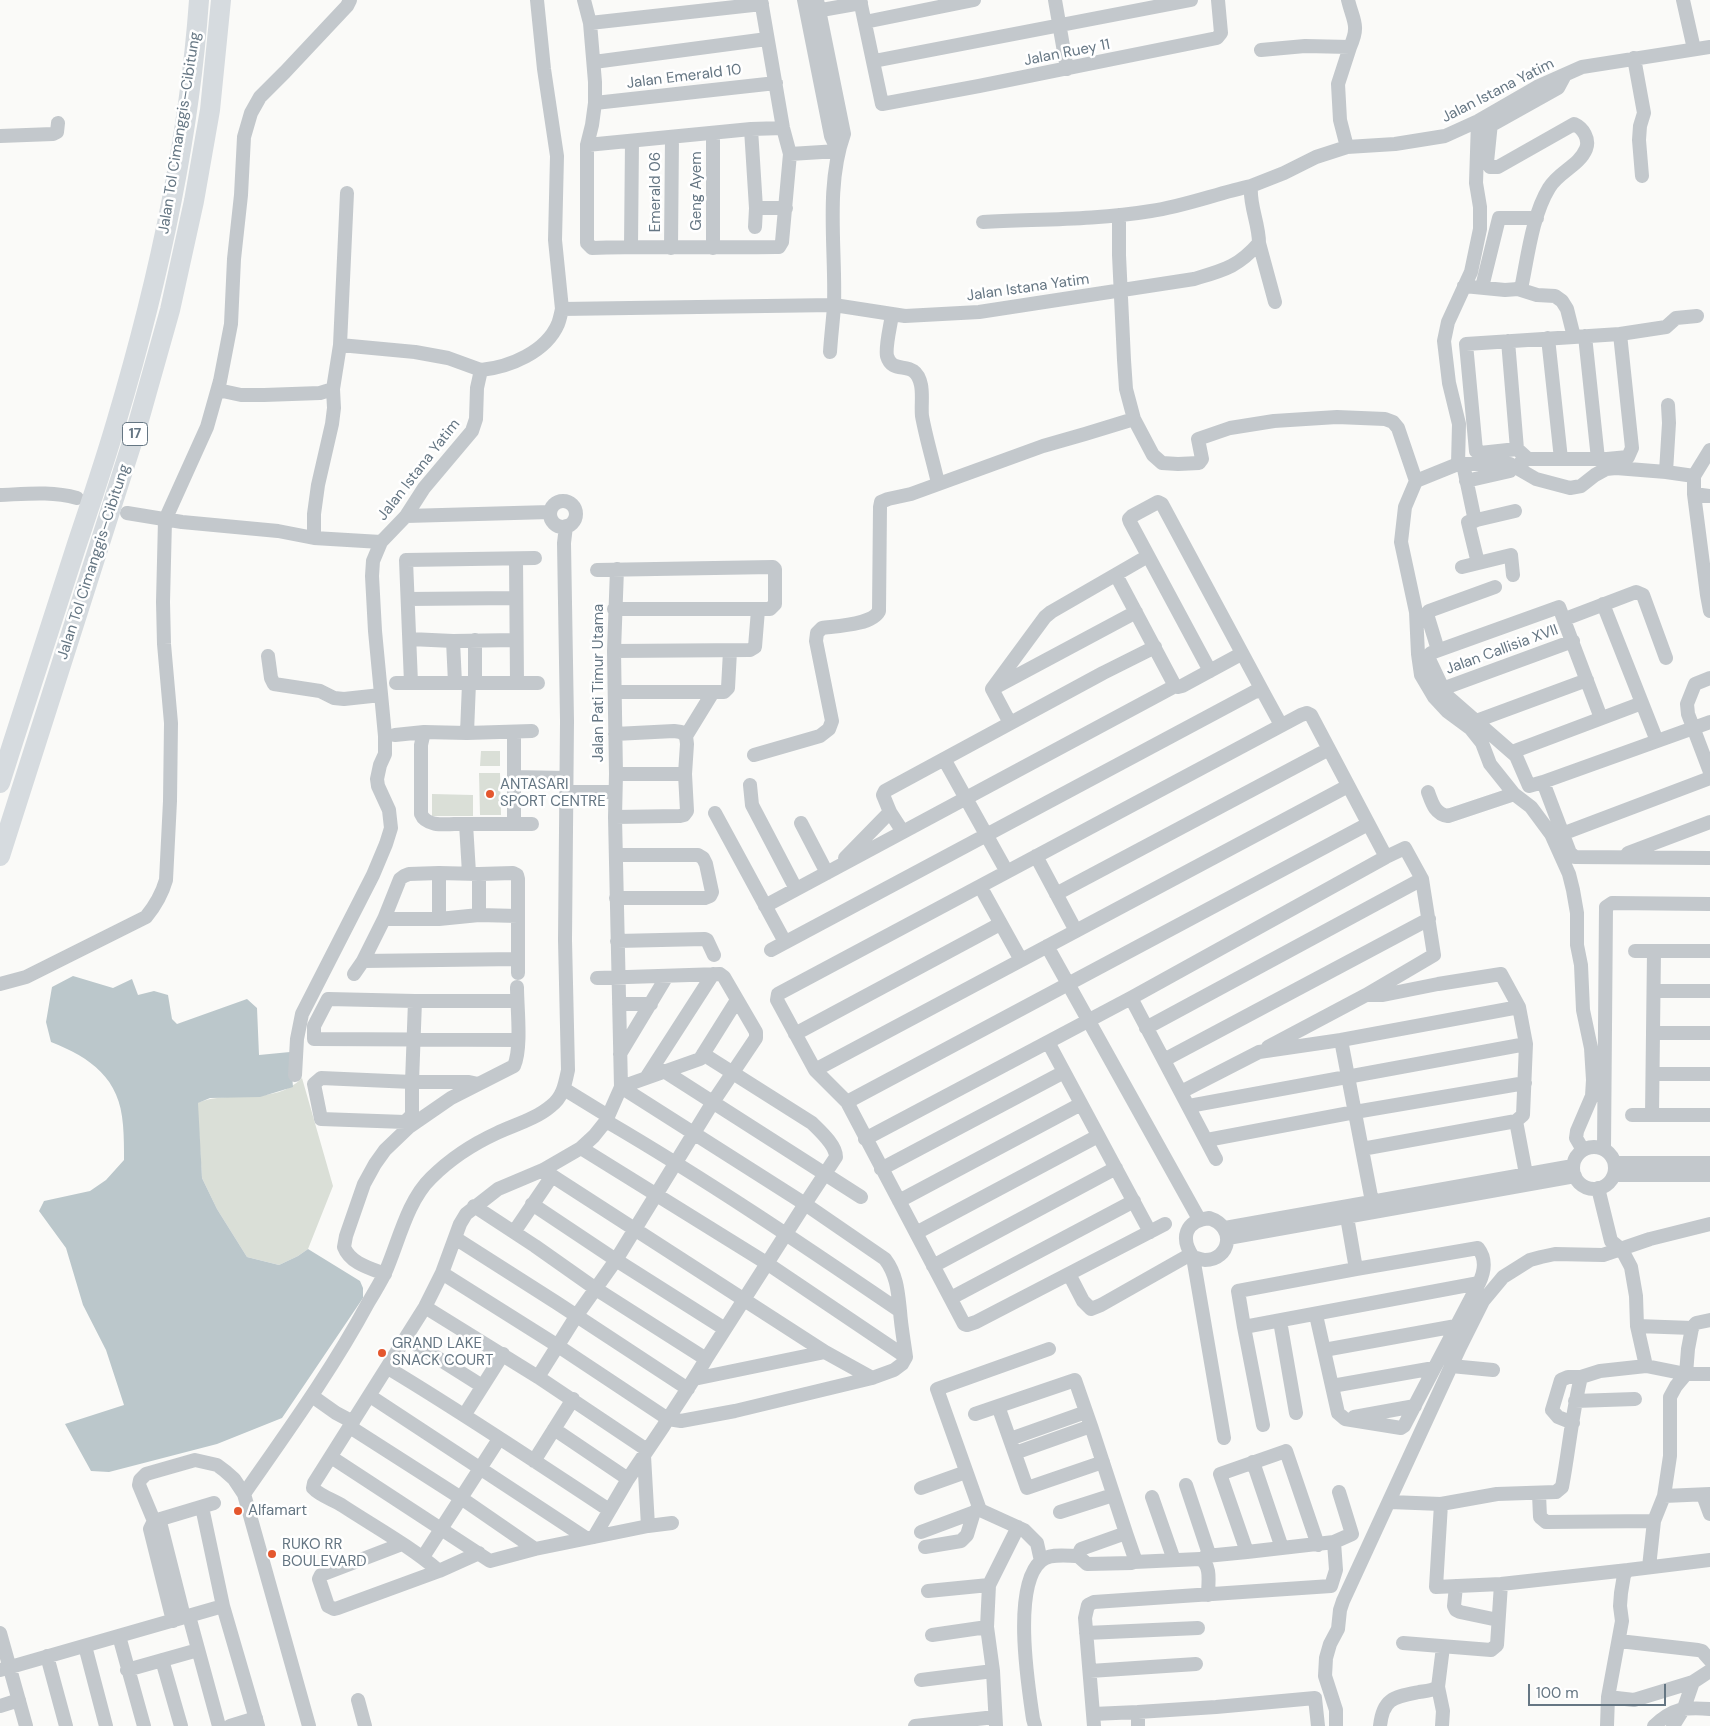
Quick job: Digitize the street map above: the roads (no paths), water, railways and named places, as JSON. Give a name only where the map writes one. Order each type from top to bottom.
[{"type":"highway","name":"Jalan Tol Cimanggis–Cibitung","points":[[0,783],[116,422],[147,308],[172,197],[186,113],[197,28],[198,0]]},
{"type":"highway","name":"Jalan Tol Cimanggis–Cibitung","points":[[0,856],[137,427],[170,310],[194,201],[208,119],[221,0]]},
{"type":"street","points":[[0,984],[26,977],[146,917],[154,908],[166,880],[171,723],[163,602],[165,520],[207,427],[218,390],[231,324],[234,259],[241,195],[244,137],[251,114],[260,97],[311,45],[347,6],[350,0]]},
{"type":"street","points":[[340,345],[424,354],[448,358],[481,370],[492,369],[517,361],[545,342],[559,323],[562,309],[555,240],[557,156],[544,69],[537,0]]},
{"type":"street","points":[[584,0],[590,23],[594,62],[595,103],[587,145],[587,243],[592,248],[631,246],[713,248],[779,246],[782,242],[790,154],[783,128],[762,2],[590,23]]},
{"type":"street","points":[[866,22],[974,0]]},
{"type":"street","points":[[1055,0],[1067,69]]},
{"type":"street","points":[[830,352],[834,305],[832,228],[838,151],[831,136],[812,6],[860,2],[874,61],[1191,0]]},
{"type":"street","name":"Jalan Ruey 11","points":[[874,61],[882,104],[1218,38],[1221,33],[1218,0]]},
{"type":"street","points":[[1347,147],[1340,120],[1338,84],[1356,32],[1348,0]]},
{"type":"street","points":[[1684,0],[1694,49]]},
{"type":"street","points":[[594,62],[767,39]]},
{"type":"street","points":[[1261,50],[1305,46],[1350,47]]},
{"type":"street","name":"Jalan Istana Yatim","points":[[983,222],[1120,216],[1153,211],[1251,186],[1284,173],[1316,157],[1347,147],[1427,140],[1444,136],[1486,120],[1537,87],[1582,67],[1710,47]]},
{"type":"street","points":[[1634,58],[1644,113],[1640,126],[1639,140],[1642,176]]},
{"type":"street","name":"Jalan Emerald 10","points":[[595,103],[776,83]]},
{"type":"street","points":[[1486,120],[1487,162],[1493,168],[1498,167],[1574,124],[1580,127],[1585,134],[1587,147],[1582,158],[1550,186],[1541,202],[1522,284],[1518,289]]},
{"type":"street","points":[[1475,521],[1461,464],[1459,424],[1449,383],[1444,341],[1448,322],[1471,272],[1480,229],[1480,207],[1476,183],[1486,120]]},
{"type":"street","points":[[0,136],[53,134],[57,132],[58,124]]},
{"type":"street","points":[[587,145],[752,129],[783,128]]},
{"type":"street","points":[[752,129],[756,208],[755,227]]},
{"type":"street","name":"Geng Ayem","points":[[713,133],[713,248]]},
{"type":"street","name":"Emerald 06","points":[[671,248],[672,137]]},
{"type":"street","points":[[631,246],[632,142]]},
{"type":"street","points":[[790,154],[838,151]]},
{"type":"street","points":[[1251,186],[1250,196],[1259,229],[1259,242],[1275,302]]},
{"type":"street","points":[[314,538],[314,514],[318,485],[334,408],[334,389],[340,345],[347,193]]},
{"type":"street","points":[[756,208],[786,208]]},
{"type":"street","points":[[1120,216],[1120,291],[1126,389],[1134,418],[1153,455],[1162,463],[1200,462],[1202,459],[1198,439],[1230,428],[1274,421],[1328,418],[1385,419],[1393,422],[1398,428],[1416,481],[1405,507],[1401,542],[1416,612],[1421,675],[1434,697],[1447,711],[1470,728],[1482,743],[1490,764],[1514,794],[1531,806],[1551,834],[1569,874],[1577,913],[1577,945],[1581,965],[1583,1010],[1591,1048],[1593,1080],[1592,1096],[1577,1131],[1576,1138],[1582,1150]]},
{"type":"street","points":[[1482,287],[1499,218],[1537,218]]},
{"type":"street","name":"Jalan Istana Yatim","points":[[562,309],[834,305],[905,316],[979,312],[1194,279],[1226,270],[1249,254],[1259,242]]},
{"type":"street","points":[[1464,286],[1505,290],[1518,289],[1537,295],[1555,296],[1562,301],[1580,336],[1598,459]]},
{"type":"street","points":[[892,314],[887,354],[891,363],[898,368],[910,368],[917,373],[921,386],[922,415],[938,483]]},
{"type":"street","points":[[1517,449],[1480,453],[1476,451],[1465,346],[1468,342],[1620,334],[1666,327],[1676,318],[1697,316]]},
{"type":"street","points":[[1466,481],[1518,465],[1561,459],[1628,457],[1632,448],[1620,334]]},
{"type":"street","points":[[1548,338],[1561,459]]},
{"type":"street","points":[[1508,341],[1518,465]]},
{"type":"street","name":"Jalan Istana Yatim","points":[[380,542],[406,516],[424,488],[472,432],[476,419],[477,388],[481,370]]},
{"type":"street","points":[[218,390],[241,395],[264,395],[320,392],[334,389]]},
{"type":"street","points":[[1666,472],[1669,423],[1668,404]]},
{"type":"street","points":[[754,755],[820,736],[829,729],[832,721],[816,641],[817,633],[822,628],[869,621],[879,611],[881,502],[918,491],[1043,446],[1134,418]]},
{"type":"street","points":[[1710,450],[1694,476],[1694,494],[1710,610]]},
{"type":"street","points":[[1416,481],[1461,464],[1518,465],[1536,479],[1570,488],[1581,486],[1606,469],[1616,468],[1694,476]]},
{"type":"street","points":[[0,495],[48,493],[63,494],[77,498]]},
{"type":"street","points":[[1694,494],[1710,496]]},
{"type":"street","points":[[560,501],[569,503],[576,510],[576,516],[566,526],[561,527],[553,522],[550,512],[560,501]]},
{"type":"street","points":[[1210,671],[1129,519],[1158,502],[1281,725]]},
{"type":"street","points":[[1478,563],[1468,522],[1515,510]]},
{"type":"street","points":[[406,516],[550,512]]},
{"type":"street","points":[[127,513],[165,520],[278,531],[314,538],[380,542],[373,561],[372,576],[381,695],[385,718],[385,754],[376,778],[389,810],[391,828],[373,874],[302,1014],[298,1030],[294,1075]]},
{"type":"street","points":[[244,1494],[312,1396],[367,1305],[384,1274],[409,1213],[420,1192],[432,1177],[454,1158],[494,1135],[538,1115],[551,1106],[564,1089],[568,1070],[565,940],[567,720],[564,543],[566,526]]},
{"type":"street","points":[[1462,567],[1511,555],[1513,575]]},
{"type":"street","points":[[992,689],[1045,617],[1148,556]]},
{"type":"street","points":[[411,683],[406,560],[535,558]]},
{"type":"street","points":[[516,559],[517,683]]},
{"type":"street","points":[[597,570],[773,566],[776,572],[775,604],[770,609],[614,609]]},
{"type":"street","name":"Jalan Pati Timur Utama","points":[[617,570],[614,609],[615,817],[621,1087]]},
{"type":"street","points":[[1116,575],[1175,686]]},
{"type":"street","points":[[1438,650],[1426,614],[1429,611],[1495,587]]},
{"type":"street","points":[[1565,619],[1636,592],[1640,593],[1643,595],[1666,658]]},
{"type":"street","points":[[408,599],[516,598]]},
{"type":"street","points":[[1603,604],[1657,741]]},
{"type":"street","points":[[1601,718],[1565,619],[1561,609],[1557,607],[1431,652],[1428,657],[1446,695],[1516,756],[1529,786],[1710,722]]},
{"type":"street","points":[[614,652],[750,650],[755,647],[758,610]]},
{"type":"street","points":[[992,689],[1136,612]]},
{"type":"street","points":[[410,639],[453,641],[516,640]]},
{"type":"street","points":[[467,733],[476,640]]},
{"type":"street","points":[[453,641],[455,684]]},
{"type":"street","name":"Jalan Callisia XVII","points":[[1442,689],[1573,641]]},
{"type":"street","points":[[903,832],[890,812],[883,795],[885,791],[1010,723],[1155,648]]},
{"type":"street","points":[[615,692],[724,692],[728,688],[730,651]]},
{"type":"street","points":[[765,906],[1175,686],[1182,686],[1241,654]]},
{"type":"street","points":[[268,656],[271,678],[274,684],[320,691],[334,698],[344,699],[381,695]]},
{"type":"street","points":[[1562,834],[1710,771],[1693,728],[1686,704],[1695,684],[1710,678]]},
{"type":"street","points":[[1476,721],[1587,680]]},
{"type":"street","points":[[396,682],[455,684],[538,683]]},
{"type":"street","points":[[992,689],[1010,723]]},
{"type":"street","points":[[771,950],[1256,691],[1263,692]]},
{"type":"street","points":[[615,817],[684,815],[687,811],[685,774],[686,736],[713,692]]},
{"type":"street","points":[[1512,752],[1642,703]]},
{"type":"street","points":[[1165,1224],[969,1326],[964,1324],[847,1102],[814,1070],[777,1000],[778,994],[1281,725],[1307,713],[1311,715],[1386,857]]},
{"type":"street","points":[[395,734],[532,731]]},
{"type":"street","points":[[615,734],[674,731],[681,732],[686,736]]},
{"type":"street","points":[[424,732],[420,745],[421,814],[423,818],[430,823],[532,824]]},
{"type":"street","points":[[514,732],[514,824]]},
{"type":"street","points":[[1056,894],[1329,749]]},
{"type":"street","points":[[944,759],[1007,872]]},
{"type":"street","points":[[616,774],[685,774]]},
{"type":"street","points":[[514,777],[615,792]]},
{"type":"street","points":[[1543,782],[1570,853],[1575,857],[1710,858]]},
{"type":"street","points":[[750,785],[752,804],[796,889]]},
{"type":"street","points":[[814,1070],[1348,786]]},
{"type":"street","points":[[1428,792],[1435,810],[1442,815],[1448,816],[1514,794]]},
{"type":"street","points":[[831,870],[890,812]]},
{"type":"street","points":[[714,813],[785,942]]},
{"type":"street","points":[[1620,856],[1710,822]]},
{"type":"street","points":[[801,823],[831,870]]},
{"type":"street","points":[[466,824],[479,915]]},
{"type":"street","points":[[847,1102],[1368,824]]},
{"type":"street","points":[[865,1139],[1131,998],[1405,848],[1422,879],[1430,919],[1434,957],[1366,995],[1181,1092]]},
{"type":"street","points":[[616,855],[698,855],[703,858],[706,864],[712,892],[710,896],[705,898],[616,898]]},
{"type":"street","points":[[1036,856],[1076,931]]},
{"type":"street","points":[[439,873],[439,918]]},
{"type":"street","points":[[354,974],[363,961],[384,919],[400,879],[404,876],[409,874],[439,873],[517,875],[518,1040],[517,1059],[514,1066],[479,1084],[451,1098],[407,1124],[321,1119],[314,1084],[321,1078],[412,1082],[469,1082],[479,1084]]},
{"type":"street","points":[[1146,1028],[1422,879]]},
{"type":"street","points":[[980,886],[1020,960]]},
{"type":"street","points":[[1604,1149],[1607,905],[1612,903],[1710,904]]},
{"type":"street","points":[[384,919],[479,915],[518,916]]},
{"type":"street","points":[[1164,1060],[1430,919]]},
{"type":"street","points":[[795,1034],[1000,924]]},
{"type":"street","points":[[617,941],[705,939],[714,955]]},
{"type":"street","points":[[1047,946],[1199,1219]]},
{"type":"street","points":[[1634,951],[1710,951]]},
{"type":"street","points":[[1652,1115],[1654,951]]},
{"type":"street","points":[[363,961],[518,959]]},
{"type":"street","points":[[646,1078],[713,974]]},
{"type":"street","points":[[1362,1149],[1516,1121],[1523,1115],[1525,1083],[1526,1044],[1519,1007],[1502,976],[1499,974],[1383,995],[1366,995]]},
{"type":"street","points":[[538,1377],[616,1260],[713,1102],[756,1038],[723,975],[597,978]]},
{"type":"street","points":[[620,1054],[668,976]]},
{"type":"street","points":[[517,987],[416,1001],[328,999],[314,1026],[314,1039],[414,1041],[518,1040]]},
{"type":"street","points":[[1654,991],[1710,991]]},
{"type":"street","points":[[1131,998],[1216,1159]]},
{"type":"street","points":[[439,1571],[423,1557],[314,1490],[313,1485],[425,1307],[442,1272],[463,1219],[474,1206],[498,1189],[547,1173],[581,1148],[594,1136],[607,1119],[621,1087],[698,1060],[704,1054],[737,1000]]},
{"type":"street","points":[[384,1274],[351,1258],[343,1244],[364,1184],[374,1164],[407,1124],[412,1115],[416,1001]]},
{"type":"street","points":[[619,1004],[651,1004]]},
{"type":"street","points":[[1259,1052],[1341,1040],[1519,1007]]},
{"type":"street","points":[[1653,1033],[1710,1033]]},
{"type":"street","points":[[1341,1040],[1373,1208]]},
{"type":"street","points":[[1048,1042],[1150,1232]]},
{"type":"street","points":[[1189,1106],[1526,1044]]},
{"type":"street","points":[[590,1537],[745,1300],[836,1154],[819,1129],[812,1123],[704,1054]]},
{"type":"street","points":[[664,1071],[861,1197]]},
{"type":"street","points":[[882,1169],[1064,1072]]},
{"type":"street","points":[[1653,1074],[1710,1074]]},
{"type":"street","points":[[1207,1140],[1525,1083]]},
{"type":"street","points":[[442,1272],[668,1419],[680,1421],[735,1411],[872,1378],[894,1370],[902,1364],[906,1357],[898,1287],[889,1264],[885,1259],[805,1204],[621,1087]]},
{"type":"street","points":[[564,1089],[900,1310]]},
{"type":"street","points":[[899,1201],[1081,1104]]},
{"type":"street","points":[[1632,1115],[1710,1115]]},
{"type":"street","points":[[1516,1121],[1526,1174]]},
{"type":"street","points":[[916,1233],[1098,1136]]},
{"type":"street","points":[[1593,1146],[1604,1149],[1611,1155],[1614,1169],[1608,1184],[1598,1188],[1589,1188],[1580,1183],[1574,1171],[1576,1157],[1582,1150],[1593,1146]]},
{"type":"street","points":[[581,1148],[768,1264],[906,1357]]},
{"type":"street","points":[[1614,1169],[1710,1163]]},
{"type":"street","points":[[934,1266],[1116,1168]]},
{"type":"street","points":[[1614,1169],[1710,1175]]},
{"type":"street","points":[[1226,1233],[1347,1217],[1373,1208],[1526,1174],[1574,1171]]},
{"type":"street","points":[[1226,1233],[1574,1171]]},
{"type":"street","points":[[514,1232],[532,1204],[547,1173]]},
{"type":"street","points":[[547,1173],[825,1352],[872,1378]]},
{"type":"street","points":[[1598,1188],[1611,1241],[1622,1250],[1630,1267],[1636,1296],[1637,1326],[1646,1366]]},
{"type":"street","points":[[951,1298],[1134,1201]]},
{"type":"street","points":[[532,1204],[725,1329]]},
{"type":"street","points":[[474,1206],[596,1289],[706,1359]]},
{"type":"street","points":[[1347,1217],[1356,1269]]},
{"type":"street","points":[[1069,1274],[1083,1301],[1091,1309],[1192,1255],[1205,1260],[1216,1257],[1225,1250],[1226,1233],[1218,1221],[1209,1218],[1199,1219],[1192,1223],[1187,1230],[1185,1238],[1187,1247],[1192,1255],[1224,1438]]},
{"type":"street","points":[[1336,1726],[1336,1710],[1325,1676],[1326,1658],[1330,1644],[1338,1630],[1340,1610],[1347,1590],[1483,1301],[1503,1277],[1530,1260],[1555,1254],[1603,1255],[1650,1239],[1710,1224]]},
{"type":"street","points":[[455,1238],[577,1316],[691,1384],[825,1352]]},
{"type":"street","points":[[1263,1426],[1238,1291],[1478,1248],[1484,1259],[1483,1275],[1415,1406],[1401,1428],[1345,1419],[1338,1413],[1316,1315]]},
{"type":"street","points":[[1244,1327],[1479,1283]]},
{"type":"street","points":[[425,1307],[573,1399],[646,1453]]},
{"type":"street","points":[[1649,1567],[1654,1521],[1664,1496],[1670,1456],[1670,1397],[1686,1374],[1692,1328],[1696,1323],[1710,1320]]},
{"type":"street","points":[[1280,1321],[1296,1413]]},
{"type":"street","points":[[1324,1350],[1456,1326]]},
{"type":"street","points":[[1637,1326],[1692,1328]]},
{"type":"street","points":[[406,1338],[482,1386]]},
{"type":"street","points":[[924,1547],[961,1541],[966,1535],[977,1511],[966,1472],[937,1389],[1049,1349]]},
{"type":"street","points":[[465,1414],[503,1354]]},
{"type":"street","points":[[1451,1366],[1493,1370]]},
{"type":"street","points":[[1573,1423],[1558,1417],[1552,1410],[1561,1380],[1568,1377],[1581,1377],[1600,1371],[1646,1366],[1686,1374],[1710,1374]]},
{"type":"street","points":[[388,1368],[465,1414],[499,1439],[609,1510]]},
{"type":"street","points":[[1332,1386],[1434,1368]]},
{"type":"street","points":[[1390,1502],[1441,1504],[1497,1494],[1556,1492],[1562,1487],[1581,1377]]},
{"type":"street","points":[[975,1414],[1075,1380],[1135,1559],[1134,1562]]},
{"type":"street","points":[[312,1396],[535,1548]]},
{"type":"street","points":[[370,1396],[479,1468],[590,1537]]},
{"type":"street","points":[[534,1461],[573,1399]]},
{"type":"street","points":[[1576,1400],[1635,1399]]},
{"type":"street","points":[[998,1406],[1027,1488],[1103,1462]]},
{"type":"street","points":[[1345,1419],[1415,1406]]},
{"type":"street","points":[[1010,1439],[1086,1412]]},
{"type":"street","points":[[1015,1453],[1091,1426]]},
{"type":"street","points":[[554,1429],[628,1479]]},
{"type":"street","points":[[423,1557],[499,1439]]},
{"type":"street","points":[[1247,1552],[1220,1474],[1286,1451],[1318,1545]]},
{"type":"street","points":[[646,1453],[648,1526]]},
{"type":"street","points":[[331,1457],[490,1560],[535,1548],[672,1523]]},
{"type":"street","points":[[219,1726],[198,1650],[182,1618],[161,1526],[154,1521],[140,1490],[140,1480],[146,1474],[195,1460],[217,1465],[226,1471],[244,1494],[309,1726]]},
{"type":"street","points":[[1253,1462],[1282,1548]]},
{"type":"street","points":[[922,1488],[966,1472]]},
{"type":"street","points":[[1186,1485],[1208,1551],[1205,1559],[1208,1566],[1208,1595]]},
{"type":"street","points":[[1035,1726],[1026,1675],[1024,1632],[1028,1587],[1041,1561],[1051,1557],[1078,1556],[1087,1564],[1205,1559],[1334,1542],[1352,1534],[1339,1492]]},
{"type":"street","points":[[1539,1494],[1540,1517],[1546,1522],[1654,1521]]},
{"type":"street","points":[[1664,1496],[1706,1494],[1710,1514]]},
{"type":"street","points":[[1060,1512],[1114,1495]]},
{"type":"street","points":[[1152,1497],[1174,1560]]},
{"type":"street","points":[[1441,1504],[1436,1587],[1501,1584],[1710,1560]]},
{"type":"street","points":[[154,1521],[208,1505],[223,1606],[257,1722],[230,1726]]},
{"type":"street","points":[[921,1532],[977,1511],[1024,1530],[1036,1543],[1041,1561]]},
{"type":"street","points":[[915,1726],[996,1721],[993,1671],[987,1627],[989,1585],[1018,1527]]},
{"type":"street","points":[[1078,1556],[1081,1549],[1126,1532]]},
{"type":"street","points":[[1318,1726],[1315,1698],[1138,1712],[1093,1720],[1086,1610],[1091,1602],[1331,1586],[1336,1570],[1334,1542]]},
{"type":"street","points":[[402,1544],[321,1575],[320,1579],[328,1606],[338,1608],[439,1571],[479,1553]]},
{"type":"street","points":[[1607,1726],[1608,1697],[1622,1621],[1621,1593],[1624,1575],[1628,1570]]},
{"type":"street","points":[[1402,1642],[1491,1650],[1497,1644],[1501,1584]]},
{"type":"street","points":[[928,1591],[989,1585]]},
{"type":"street","points":[[1456,1586],[1454,1606],[1456,1610],[1498,1620]]},
{"type":"street","points":[[5,1669],[223,1606]]},
{"type":"street","points":[[932,1635],[987,1627]]},
{"type":"street","points":[[1086,1632],[1198,1628]]},
{"type":"street","points":[[0,1633],[5,1669],[19,1700],[26,1726]]},
{"type":"street","points":[[119,1636],[144,1726]]},
{"type":"street","points":[[1619,1641],[1698,1650],[1702,1651],[1710,1660]]},
{"type":"street","points":[[85,1646],[106,1726]]},
{"type":"street","points":[[1442,1726],[1443,1711],[1438,1686],[1443,1647]]},
{"type":"street","points":[[128,1670],[198,1650]]},
{"type":"street","points":[[47,1656],[66,1726]]},
{"type":"street","points":[[162,1660],[181,1726]]},
{"type":"street","points":[[1090,1671],[1196,1664]]},
{"type":"street","points":[[920,1680],[993,1671]]},
{"type":"street","points":[[1608,1697],[1634,1700],[1693,1682],[1710,1671]]},
{"type":"street","points":[[1673,1726],[1684,1708],[1693,1682]]},
{"type":"street","points":[[1380,1726],[1383,1709],[1391,1701],[1399,1697],[1432,1690],[1438,1686]]},
{"type":"street","points":[[0,1706],[19,1700]]},
{"type":"street","points":[[358,1700],[365,1726]]},
{"type":"street","points":[[1654,1726],[1672,1712],[1684,1708],[1710,1709]]},
{"type":"street","points":[[1138,1712],[1138,1726]]},
{"type":"place","name":"ANTASARI SPORT CENTRE","points":[[490,794]]},
{"type":"place","name":"GRAND LAKE SNACK COURT","points":[[382,1353]]},
{"type":"place","name":"Alfamart","points":[[238,1511]]},
{"type":"place","name":"RUKO RR BOULEVARD","points":[[272,1554]]}]
